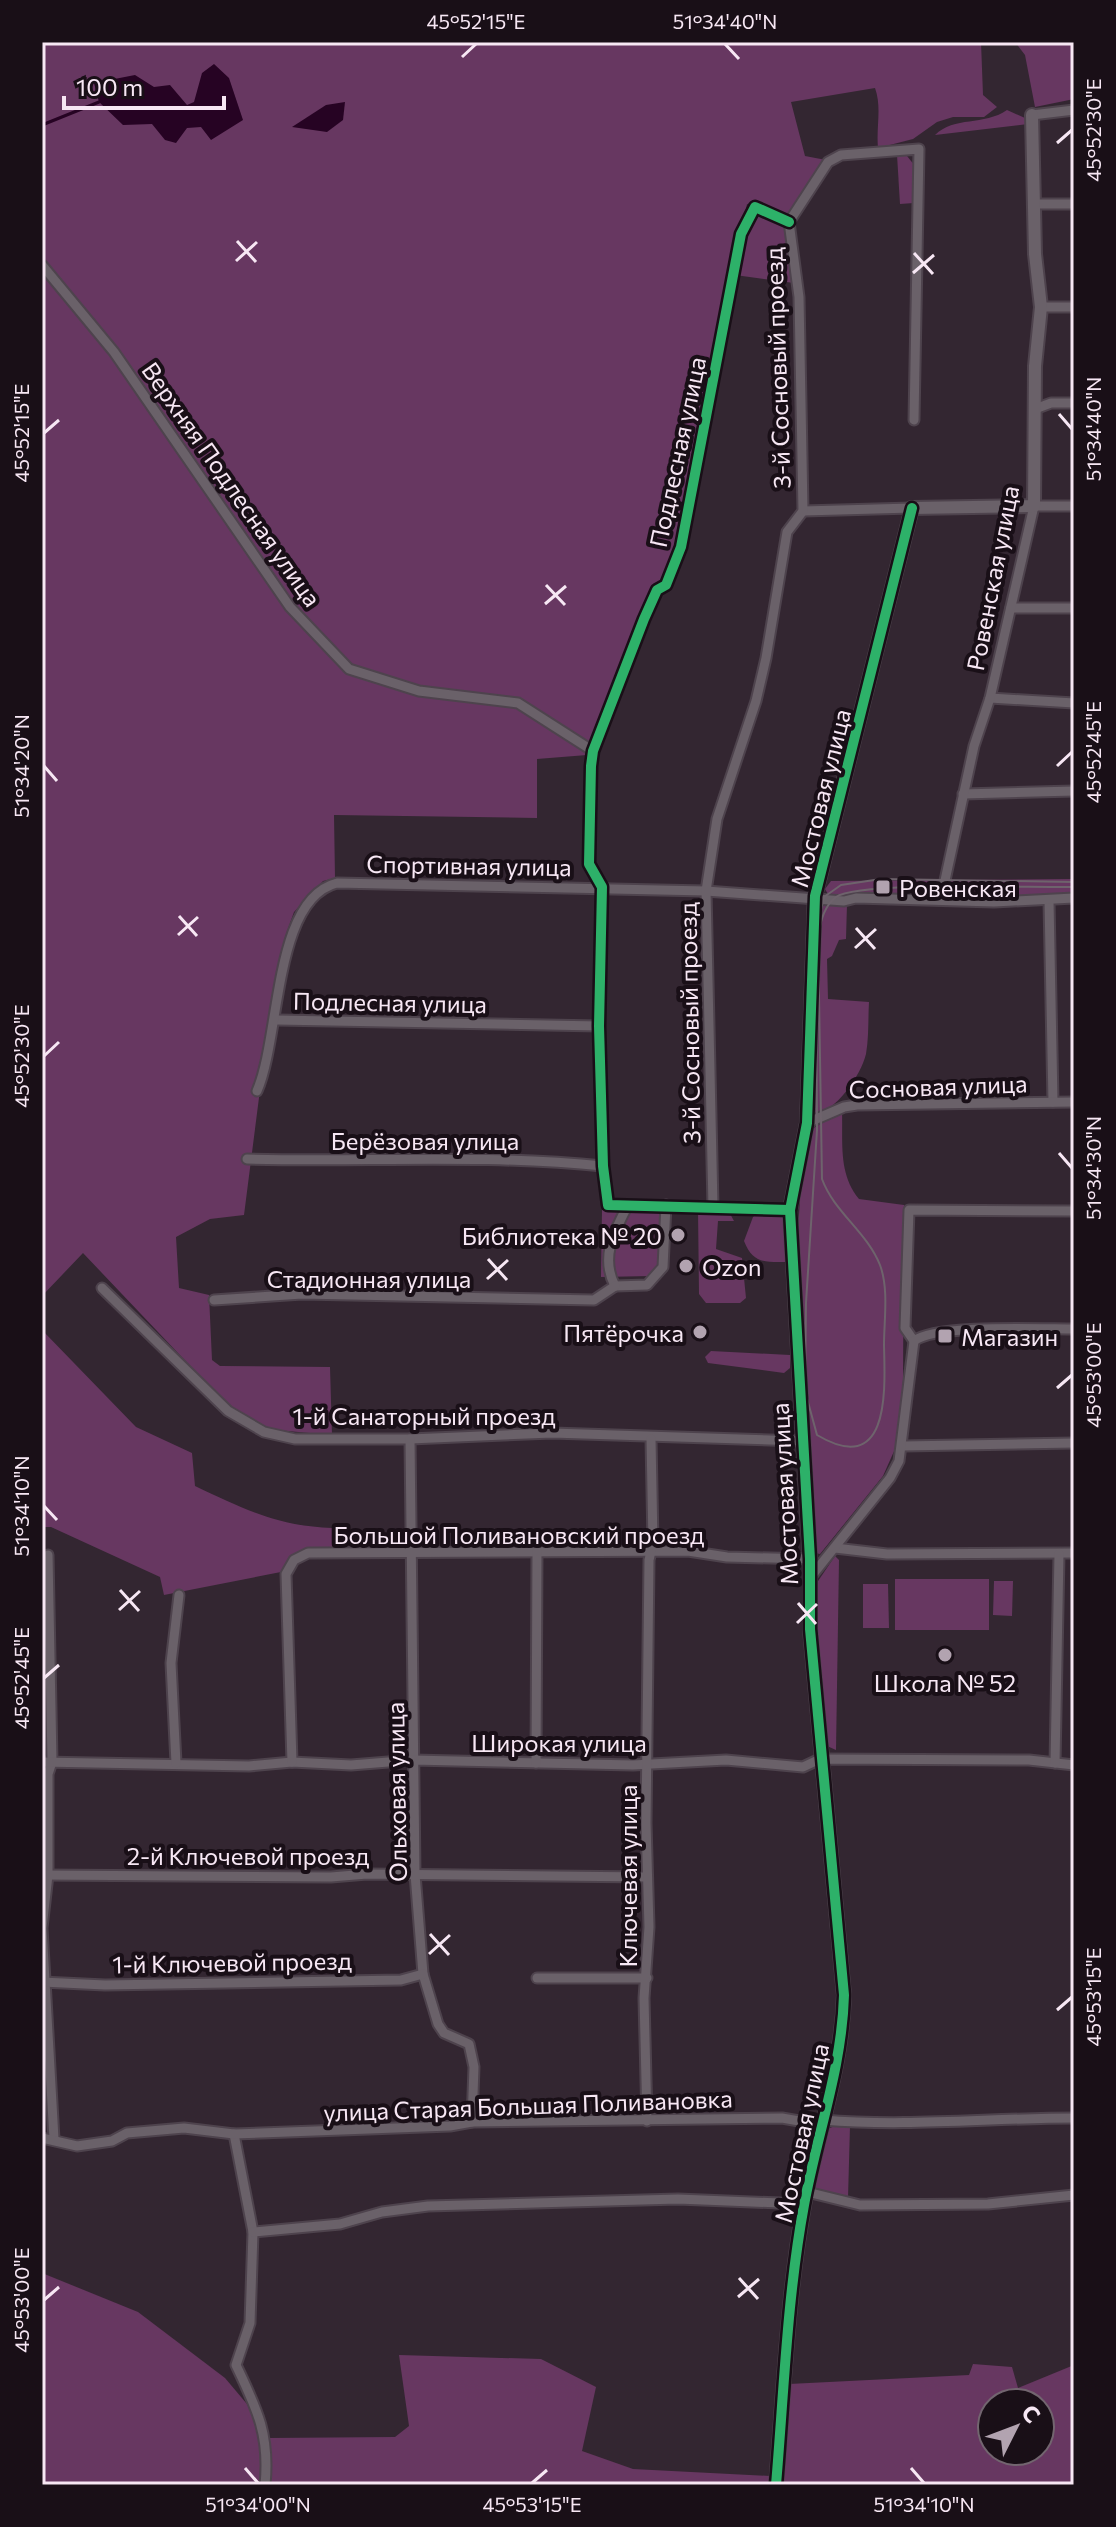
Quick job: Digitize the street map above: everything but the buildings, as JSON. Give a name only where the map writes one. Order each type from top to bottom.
[{"type":"street","points":[[1032,115],[1074,110]]},
{"type":"street","name":"Ровенская улица","points":[[941,899],[963,794],[990,698],[1034,506],[1035,409],[1041,307],[1033,204],[1032,115]]},
{"type":"street","name":"3-й Сосновый проезд","points":[[713,1207],[706,891],[717,819],[763,673],[787,532],[803,511],[799,297],[789,222],[828,162],[841,155],[919,149],[914,420]]},
{"type":"street","points":[[1033,204],[1074,204]]},
{"type":"street","name":"Подлесная улица","points":[[628,1205],[608,1205],[603,1166],[599,1026],[602,887],[589,864],[593,751],[644,619],[657,590],[666,585],[681,547],[741,234],[755,207],[789,222]]},
{"type":"street","name":"Верхняя Подлесная улица","points":[[42,265],[114,352],[173,439],[204,477],[290,607],[349,669],[419,691],[518,703],[593,751]]},
{"type":"street","points":[[1041,307],[1074,307]]},
{"type":"street","points":[[1035,409],[1051,403],[1074,403]]},
{"type":"street","points":[[803,511],[1074,506]]},
{"type":"street","name":"Мостовая улица","points":[[776,2485],[786,2325],[806,2198],[843,2035],[844,1995],[810,1629],[810,1559],[790,1210],[807,1123],[815,896],[912,508]]},
{"type":"street","points":[[1011,608],[1074,608]]},
{"type":"street","points":[[990,698],[1074,703]]},
{"type":"street","points":[[963,794],[1074,791]]},
{"type":"street","name":"Спортивная улица","points":[[257,1091],[266,1072],[277,1020],[287,944],[299,914],[325,886],[337,883],[602,887],[815,896],[844,901],[1049,901],[1074,898]]},
{"type":"street","points":[[1049,901],[1053,1102]]},
{"type":"street","name":"Подлесная улица","points":[[277,1020],[599,1026]]},
{"type":"street","name":"Сосновая улица","points":[[807,1123],[844,1107],[857,1105],[1074,1102]]},
{"type":"street","name":"Берёзовая улица","points":[[247,1159],[379,1162],[409,1158],[539,1159],[603,1166]]},
{"type":"street","points":[[615,1286],[608,1272],[609,1249],[628,1205],[790,1210]]},
{"type":"street","name":"Стадионная улица","points":[[214,1300],[302,1294],[594,1300],[615,1286],[647,1285],[663,1267],[666,1205]]},
{"type":"street","points":[[810,1578],[890,1478],[903,1446],[912,1346],[905,1328],[909,1210],[1074,1211]]},
{"type":"street","name":"1-й Санаторный проезд","points":[[102,1288],[228,1411],[264,1432],[295,1439],[410,1439],[552,1433],[632,1435],[651,1439],[689,1435],[801,1441]]},
{"type":"street","points":[[912,1346],[921,1334],[945,1331],[1074,1329]]},
{"type":"street","name":"Ольховая улица","points":[[410,1439],[415,1874],[423,1974],[434,2014],[444,2033],[469,2044],[474,2067],[472,2122]]},
{"type":"street","name":"Ключевая улица","points":[[647,2121],[644,2022],[649,1927],[646,1877],[651,1439]]},
{"type":"street","points":[[903,1446],[1074,1443]]},
{"type":"street","points":[[835,1548],[887,1554],[1074,1553]]},
{"type":"street","points":[[536,1763],[537,1551]]},
{"type":"street","name":"Большой Поливановский проезд","points":[[292,1762],[286,1574],[294,1560],[308,1553],[652,1551],[810,1559]]},
{"type":"street","points":[[1055,1763],[1059,1554]]},
{"type":"street","points":[[48,1555],[48,1774],[42,1928],[54,2139]]},
{"type":"street","points":[[176,1763],[171,1663],[179,1595]]},
{"type":"street","name":"Широкая улица","points":[[47,1762],[249,1766],[292,1762],[351,1765],[413,1760],[649,1763],[726,1760],[803,1767],[820,1759],[1074,1765]]},
{"type":"street","name":"2-й Ключевой проезд","points":[[45,1875],[646,1877]]},
{"type":"street","name":"1-й Ключевой проезд","points":[[43,1982],[105,1985],[401,1980],[423,1974]]},
{"type":"street","points":[[537,1978],[647,1978]]},
{"type":"street","name":"улица Старая Большая Поливановка","points":[[42,2138],[77,2146],[112,2141],[127,2133],[184,2128],[234,2134],[450,2126],[472,2122],[782,2118],[823,2123],[981,2123],[1011,2118],[1074,2118]]},
{"type":"street","points":[[234,2134],[253,2232],[247,2337],[236,2365],[257,2408],[268,2453],[265,2485]]},
{"type":"street","points":[[253,2232],[340,2224],[382,2212],[428,2206],[806,2198],[860,2205],[988,2204],[1074,2195]]},
{"type":"shaded area","points":[[42,42],[981,42],[983,95],[997,107],[984,117],[953,117],[937,122],[913,139],[878,148],[875,88],[791,102],[805,156],[826,160],[787,216],[747,204],[677,555],[587,755],[537,759],[537,818],[334,815],[335,878],[323,881],[294,912],[285,937],[271,1004],[244,1215],[210,1219],[176,1237],[179,1288],[209,1295],[212,1360],[220,1366],[330,1367],[332,1435],[265,1429],[233,1411],[83,1253],[42,1296]]},
{"type":"shaded area","points":[[1015,42],[1074,42],[1074,99],[1035,107],[1025,55]]},
{"type":"shaded area","points":[[214,64],[229,78],[243,120],[211,140],[201,127],[187,128],[176,143],[165,140],[152,124],[123,125],[99,102],[94,83],[135,75],[154,87],[170,85],[187,105],[194,102],[202,73]]},
{"type":"shaded area","points":[[345,102],[343,120],[327,132],[292,127],[326,105]]},
{"type":"shaded area","points":[[1007,110],[1025,118],[1028,124],[935,135],[951,125],[989,118]]},
{"type":"shaded area","points":[[897,155],[907,156],[915,166],[914,203],[900,204]]},
{"type":"shaded area","points":[[761,212],[788,227],[794,283],[735,275],[747,227]]},
{"type":"shaded area","points":[[1074,879],[1074,895],[1048,898],[843,898],[829,896],[825,889],[831,881]]},
{"type":"shaded area","points":[[824,903],[847,904],[846,939],[839,940],[832,956],[827,959],[828,999],[869,1002],[868,1035],[866,1054],[853,1082],[839,1100],[813,1115],[815,928]]},
{"type":"shaded area","points":[[842,1111],[843,1157],[852,1189],[859,1199],[904,1205],[903,1380],[899,1440],[883,1476],[820,1554],[815,1553],[798,1229],[802,1170],[812,1129]]},
{"type":"shaded area","points":[[659,1209],[659,1267],[651,1276],[601,1277],[602,1210]]},
{"type":"shaded area","points":[[698,1210],[728,1210],[734,1221],[718,1221],[716,1249],[742,1258],[746,1298],[740,1303],[706,1303],[699,1294]]},
{"type":"shaded area","points":[[759,1211],[778,1211],[784,1215],[788,1262],[761,1260],[748,1249],[744,1241],[753,1217]]},
{"type":"shaded area","points":[[42,1330],[136,1427],[192,1453],[195,1486],[277,1520],[332,1528],[337,1552],[307,1551],[286,1571],[164,1595],[160,1577],[51,1527],[42,1527]]},
{"type":"shaded area","points":[[711,1351],[790,1355],[790,1368],[784,1373],[708,1363],[705,1357]]},
{"type":"shaded area","points":[[835,1556],[839,1560],[836,1750],[827,1746],[824,1740],[814,1587]]},
{"type":"shaded area","points":[[895,1579],[989,1579],[989,1630],[895,1630]]},
{"type":"shaded area","points":[[994,1581],[1013,1581],[1012,1616],[993,1615]]},
{"type":"shaded area","points":[[863,1584],[888,1584],[889,1628],[863,1628]]},
{"type":"shaded area","points":[[838,2125],[850,2126],[848,2198],[816,2188],[814,2183],[827,2129]]},
{"type":"shaded area","points":[[42,2273],[138,2312],[225,2378],[252,2410],[263,2454],[261,2485],[42,2485]]},
{"type":"shaded area","points":[[399,2355],[541,2359],[596,2387],[582,2451],[633,2469],[770,2476],[770,2485],[267,2485],[271,2453],[268,2438],[395,2437],[409,2426]]},
{"type":"shaded area","points":[[973,2364],[1012,2367],[1018,2387],[976,2387],[976,2467],[1056,2467],[1056,2387],[1020,2387],[1074,2365],[1074,2485],[783,2485],[789,2384],[969,2375]]},
{"type":"waterway","points":[[42,125],[99,102]]},
{"type":"tram line","points":[[1074,882],[881,879],[841,885],[824,897],[816,931],[817,1130],[806,1303],[805,1391],[817,1435],[841,1446],[859,1446],[871,1437],[879,1423],[884,1383],[885,1294],[883,1274],[874,1253],[834,1202],[822,1179],[818,935],[826,909],[836,897],[877,889],[1074,887]]},
{"type":"cycle path","points":[[789,222],[755,207],[741,234],[681,547],[666,585],[657,590],[644,619],[593,751],[589,864],[602,887],[599,1026],[603,1166],[608,1205],[790,1210]]},
{"type":"cycle path","points":[[776,2485],[798,2240],[839,2049],[844,1995],[810,1629],[810,1559],[790,1210],[807,1123],[815,896],[912,508]]},
{"type":"place","name":"Ровенская","points":[[883,887]]},
{"type":"place","name":"Библиотека № 20","points":[[678,1235]]},
{"type":"place","name":"Ozon","points":[[686,1266]]},
{"type":"place","name":"Пятёрочка","points":[[700,1332]]},
{"type":"place","name":"Магазин","points":[[945,1336]]},
{"type":"place","name":"Школа № 52","points":[[945,1655]]}]
